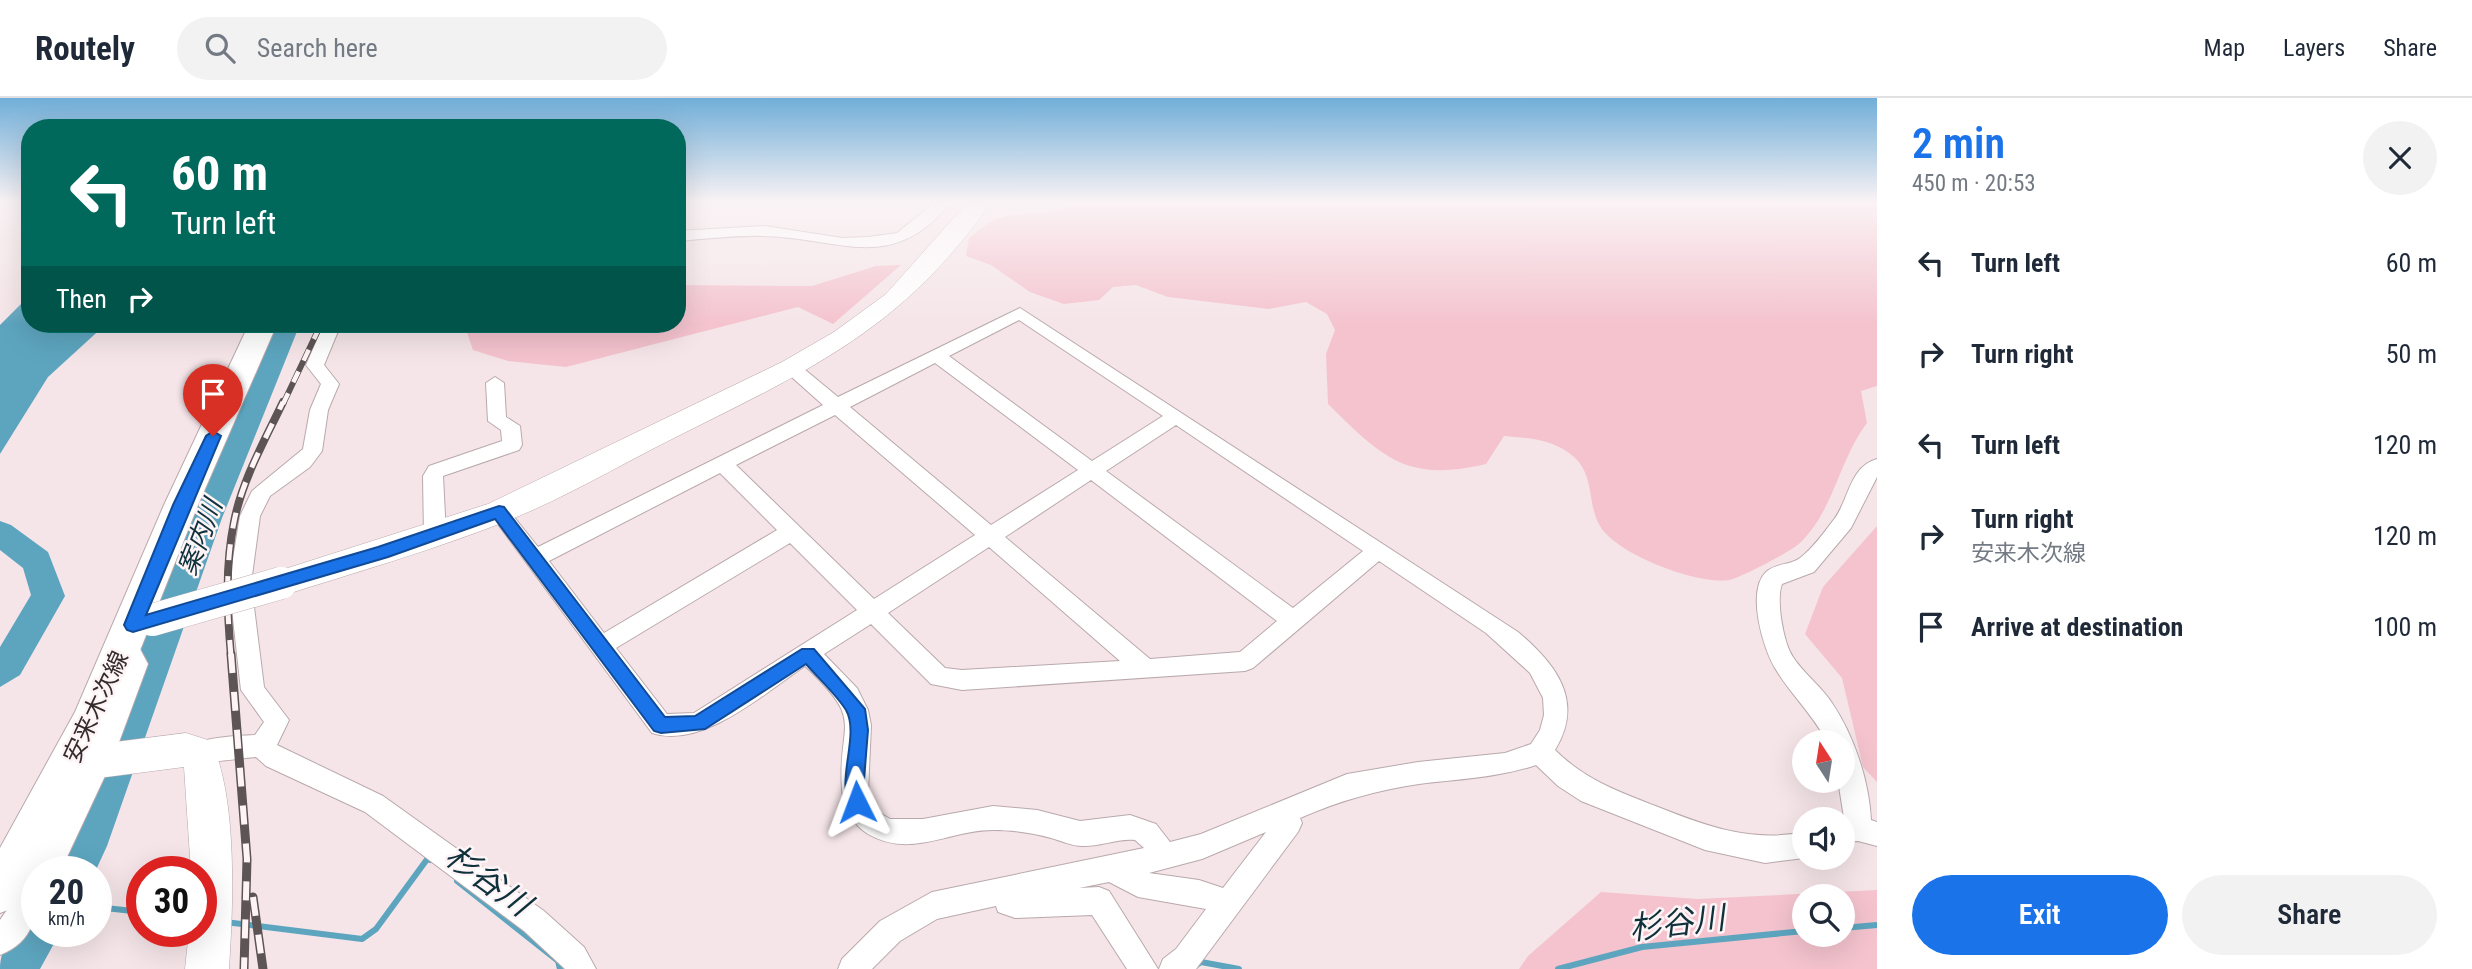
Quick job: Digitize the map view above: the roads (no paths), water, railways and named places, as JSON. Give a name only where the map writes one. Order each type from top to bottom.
[{"type":"main road","name":"安来木次線","points":[[0,891],[77,750],[135,635],[181,505],[259,333]]},
{"type":"street","points":[[56,856],[115,758],[136,664],[132,656],[135,635],[281,583],[499,512],[792,368],[843,338],[895,299],[946,243]]},
{"type":"street","points":[[534,559],[1020,313],[1494,627],[1536,661],[1550,686],[1557,708],[1553,732],[1540,752],[1505,764],[1347,786],[1202,846],[1164,857],[932,906],[890,931],[852,969]]},
{"type":"street","points":[[261,746],[272,733],[277,720],[253,691],[240,583],[250,516],[262,491],[303,462],[312,451],[319,410],[330,384],[315,365],[328,333]]},
{"type":"street","points":[[935,354],[1293,620]]},
{"type":"street","points":[[792,368],[1146,669]]},
{"type":"street","points":[[435,535],[433,476],[436,471],[512,445],[510,426],[497,421],[495,383]]},
{"type":"street","points":[[499,512],[599,647],[661,725],[698,723],[1177,416]]},
{"type":"street","points":[[722,463],[939,677],[962,680],[1245,661],[1378,550]]},
{"type":"street","points":[[1833,730],[1822,710],[1784,663],[1766,597],[1773,579],[1786,571],[1806,566],[1844,523],[1866,475],[1877,466]]},
{"type":"street","points":[[599,647],[791,532]]},
{"type":"street","points":[[808,654],[856,709],[859,730],[854,790],[864,814],[874,824],[886,830],[913,833],[983,818],[1033,822],[1083,834],[1136,826],[1151,835],[1164,857]]},
{"type":"street","points":[[115,758],[186,750],[198,753],[218,748],[261,746],[275,758],[374,804],[534,921],[574,957],[582,969]]},
{"type":"street","points":[[1540,752],[1571,781],[1593,794],[1704,837],[1756,849],[1792,848]]},
{"type":"street","points":[[198,753],[203,766],[213,889],[207,969]]},
{"type":"street","points":[[1854,793],[1859,831]]},
{"type":"street","points":[[1173,969],[1186,959],[1289,823],[1284,812]]},
{"type":"street","points":[[1114,868],[1130,882],[1210,896],[1227,905]]},
{"type":"street","points":[[1003,891],[1008,902],[1015,904],[1099,901],[1144,969]]},
{"type":"street","points":[[0,941],[21,917]]},
{"type":"water","points":[[21,304],[21,333],[96,333],[48,377],[0,454],[0,325]]},
{"type":"waterway","name":"案内川","points":[[82,856],[206,518],[283,333]]},
{"type":"waterway","points":[[0,533],[37,561],[48,596],[8,665],[0,672]]},
{"type":"waterway","name":"杉谷川","points":[[225,922],[362,939],[376,929],[428,858],[430,860]]},
{"type":"waterway","name":"杉谷川","points":[[457,881],[558,961],[560,969]]},
{"type":"waterway","name":"杉谷川","points":[[112,909],[126,910]]},
{"type":"waterway","name":"杉谷川","points":[[1855,927],[1877,925]]},
{"type":"waterway","name":"杉谷川","points":[[1558,969],[1642,947],[1792,932]]},
{"type":"waterway","name":"案内川","points":[[15,969],[29,947]]},
{"type":"waterway","name":"杉谷川","points":[[1195,966],[1201,962],[1239,969]]},
{"type":"railway","points":[[283,404],[317,333]]},
{"type":"railway","points":[[231,656],[228,589],[234,522],[248,476],[283,402]]},
{"type":"railway","points":[[231,654],[247,859],[244,969]]},
{"type":"railway","points":[[253,897],[263,969]]}]
